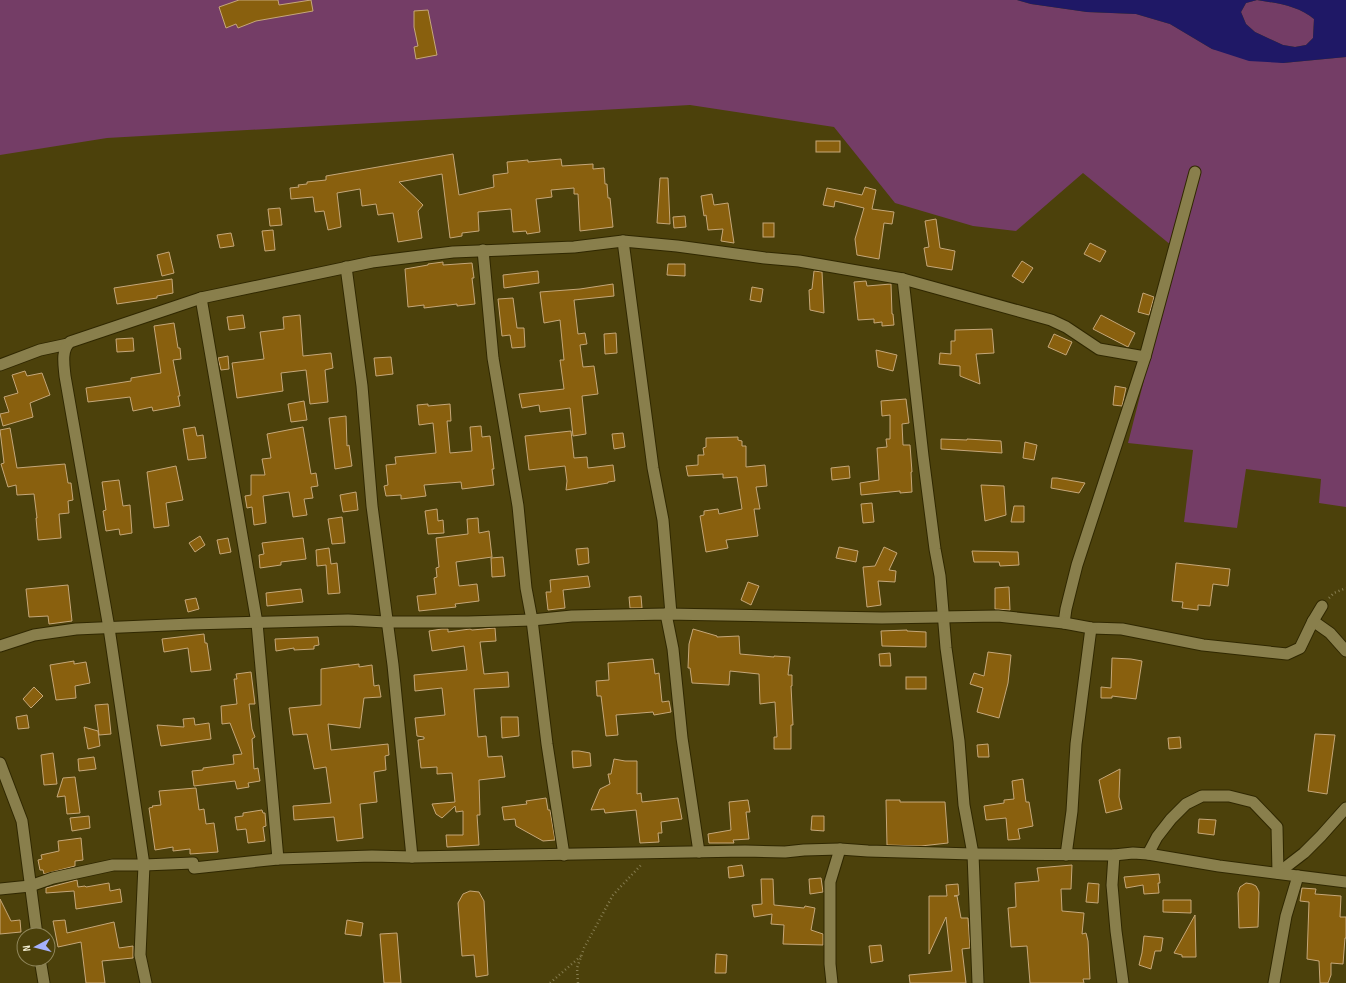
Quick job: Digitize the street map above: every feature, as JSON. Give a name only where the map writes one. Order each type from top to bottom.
[{"type":"street","points":[[1064,623],[1077,565],[1145,357],[1195,172]]},
{"type":"street","points":[[0,365],[40,350],[68,344],[70,342],[201,298],[346,267],[386,260],[453,252],[574,247],[623,241],[678,246],[765,258],[799,261],[903,279],[1051,320],[1066,327],[1099,350],[1145,357]]},
{"type":"street","points":[[623,241],[653,468],[664,520],[668,614],[682,738],[700,852]]},
{"type":"street","points":[[483,250],[493,358],[518,506],[526,588],[532,620],[547,744],[564,854]]},
{"type":"street","points":[[346,267],[362,386],[372,506],[386,622],[393,665],[412,857]]},
{"type":"street","points":[[903,279],[923,456],[940,576],[946,648],[959,741],[964,805],[973,854],[978,983]]},
{"type":"street","points":[[201,298],[257,623],[278,859]]},
{"type":"street","points":[[68,344],[64,356],[65,376],[109,628],[144,865],[140,955],[146,983]]},
{"type":"street","points":[[0,646],[34,635],[76,629],[191,624],[348,620],[386,622],[532,620],[572,616],[668,614],[882,618],[998,616],[1064,623],[1091,628],[1122,629],[1203,645],[1287,654],[1300,648],[1322,606]]},
{"type":"street","points":[[1313,621],[1330,633],[1346,651]]},
{"type":"street","points":[[1066,855],[1072,811],[1076,744],[1091,628]]},
{"type":"street","points":[[0,763],[22,821],[35,927]]},
{"type":"street","points":[[1148,854],[1157,837],[1171,819],[1186,804],[1202,796],[1229,796],[1253,802],[1277,827],[1278,874]]},
{"type":"street","points":[[1278,874],[1304,853],[1346,808]]},
{"type":"street","points":[[832,983],[830,956],[830,882],[840,849]]},
{"type":"street","points":[[0,890],[30,886],[53,878],[113,865],[193,863],[194,868],[278,859],[372,856],[412,857],[745,850],[785,852],[840,849],[973,854],[1114,855],[1133,853],[1148,854],[1219,866],[1346,882]]},
{"type":"street","points":[[1114,855],[1112,885],[1116,932],[1123,983]]},
{"type":"street","points":[[1274,983],[1286,916],[1298,876]]},
{"type":"street","points":[[41,967],[44,983]]},
{"type":"path","points":[[1322,606],[1334,593],[1346,588]]},
{"type":"path","points":[[578,983],[577,968],[584,948],[613,895],[652,853]]},
{"type":"path","points":[[550,983],[582,955]]},
{"type":"shaded area","points":[[0,0],[1017,0],[1031,4],[1087,12],[1136,14],[1170,24],[1212,49],[1283,63],[1346,57],[1346,507],[1319,503],[1321,479],[1246,469],[1237,528],[1184,522],[1193,450],[1128,443],[1177,250],[1083,173],[1016,231],[973,226],[895,203],[834,127],[690,105],[107,138],[0,155]]},
{"type":"shaded area","points":[[1017,0],[1257,0],[1346,0],[1346,57],[1283,63],[1249,61],[1212,49],[1170,24],[1136,14],[1087,12],[1031,4]],"holes":[[[1257,0],[1294,8],[1314,19],[1313,38],[1306,45],[1295,47],[1283,45],[1255,32],[1246,24],[1241,12],[1246,3]]]},
{"type":"shaded area","points":[[1257,0],[1272,2],[1294,8],[1314,19],[1313,38],[1306,45],[1295,47],[1283,45],[1255,32],[1246,24],[1241,12],[1246,3]]},
{"type":"building","points":[[239,0],[278,0],[279,5],[311,0],[313,11],[256,21],[238,28],[236,24],[226,28],[219,7]]},
{"type":"building","points":[[428,10],[437,55],[416,59],[414,47],[418,46],[414,27],[414,11]]},
{"type":"building","points":[[816,141],[840,141],[840,152],[816,152]]},
{"type":"building","points":[[453,154],[459,195],[494,187],[493,175],[508,173],[507,162],[561,159],[562,166],[593,164],[593,169],[604,168],[605,184],[607,184],[608,198],[610,198],[613,227],[580,231],[578,194],[574,194],[574,188],[551,190],[552,197],[536,199],[540,232],[527,234],[526,231],[513,232],[511,209],[478,212],[479,231],[462,233],[462,236],[450,238],[442,174],[399,182],[423,205],[418,211],[422,238],[398,242],[393,213],[378,215],[376,204],[362,206],[360,189],[337,193],[341,227],[328,230],[324,211],[315,212],[313,197],[291,199],[290,188],[299,187],[298,185],[307,184],[307,182],[326,180],[326,176]]},
{"type":"building","points":[[660,178],[668,178],[670,224],[657,223]]},
{"type":"building","points":[[865,187],[876,190],[872,209],[894,212],[892,224],[884,223],[879,259],[857,255],[855,239],[864,208],[835,201],[834,207],[823,205],[827,188],[862,195]]},
{"type":"building","points":[[712,194],[714,205],[728,203],[734,243],[721,241],[723,229],[708,230],[701,196]]},
{"type":"building","points":[[280,208],[282,225],[270,226],[268,209]]},
{"type":"building","points":[[685,216],[686,227],[674,228],[673,217]]},
{"type":"building","points":[[936,219],[940,248],[955,251],[952,270],[927,266],[924,248],[929,247],[925,221]]},
{"type":"building","points":[[763,223],[774,223],[774,237],[763,237]]},
{"type":"building","points":[[273,230],[275,250],[265,251],[262,231]]},
{"type":"building","points":[[231,233],[234,246],[220,248],[217,235]]},
{"type":"building","points":[[1090,243],[1106,251],[1100,262],[1084,254]]},
{"type":"building","points":[[169,252],[174,273],[162,276],[157,255]]},
{"type":"building","points":[[1022,261],[1033,268],[1023,283],[1012,276]]},
{"type":"building","points":[[443,262],[443,265],[472,263],[475,304],[457,306],[457,304],[424,308],[424,305],[408,307],[405,269]]},
{"type":"building","points":[[668,264],[685,264],[685,276],[667,275]]},
{"type":"building","points":[[538,271],[539,283],[504,288],[503,275]]},
{"type":"building","points":[[814,271],[822,272],[824,313],[810,310],[809,290],[812,289]]},
{"type":"building","points":[[172,279],[173,293],[157,296],[157,298],[117,304],[114,288]]},
{"type":"building","points":[[866,281],[867,286],[891,284],[894,325],[882,326],[882,322],[874,323],[874,319],[858,320],[854,282]]},
{"type":"building","points":[[613,284],[614,296],[574,300],[578,334],[585,333],[587,344],[580,345],[583,367],[594,366],[598,394],[582,396],[586,434],[573,436],[570,408],[540,412],[539,405],[522,408],[519,394],[564,389],[560,360],[564,360],[560,320],[544,323],[540,292],[580,289]]},
{"type":"building","points":[[752,287],[763,289],[761,302],[750,300]]},
{"type":"building","points":[[1143,293],[1154,297],[1149,315],[1138,312]]},
{"type":"building","points":[[513,298],[517,328],[524,328],[525,347],[512,348],[510,335],[502,336],[498,299]]},
{"type":"building","points":[[243,315],[245,328],[229,330],[227,317]]},
{"type":"building","points":[[300,315],[303,356],[331,353],[333,368],[325,370],[328,402],[310,404],[306,370],[281,373],[283,391],[237,398],[232,363],[264,359],[260,332],[284,329],[283,317]]},
{"type":"building","points":[[1101,315],[1135,333],[1128,347],[1093,329]]},
{"type":"building","points":[[174,323],[181,359],[173,360],[180,396],[178,396],[180,406],[153,411],[152,407],[133,411],[130,397],[88,402],[86,388],[131,381],[131,378],[161,373],[154,326]]},
{"type":"building","points":[[992,329],[994,353],[976,354],[980,384],[960,376],[960,366],[939,364],[940,353],[951,354],[951,341],[955,341],[955,330]]},
{"type":"building","points":[[616,333],[617,353],[605,354],[604,334]]},
{"type":"building","points":[[1054,334],[1072,342],[1066,355],[1048,347]]},
{"type":"building","points":[[133,338],[134,351],[117,352],[116,339]]},
{"type":"building","points":[[876,350],[897,355],[893,371],[878,367]]},
{"type":"building","points":[[228,356],[229,369],[221,370],[218,358]]},
{"type":"building","points":[[391,357],[393,374],[376,376],[374,358]]},
{"type":"building","points":[[25,371],[27,376],[42,373],[50,395],[30,403],[33,417],[3,426],[0,414],[9,412],[4,397],[18,393],[12,375]]},
{"type":"building","points":[[1115,386],[1126,388],[1122,406],[1113,405]]},
{"type":"building","points":[[906,399],[909,423],[902,424],[903,445],[910,445],[912,492],[900,493],[900,491],[861,495],[860,483],[879,480],[877,448],[887,447],[886,439],[890,439],[890,415],[882,416],[881,401]]},
{"type":"building","points":[[304,401],[307,420],[291,422],[288,404]]},
{"type":"building","points":[[428,404],[428,406],[450,404],[451,421],[447,421],[450,453],[472,451],[470,427],[481,426],[482,437],[490,436],[494,469],[492,469],[494,485],[462,489],[461,482],[424,485],[426,496],[401,499],[401,495],[386,496],[384,486],[388,485],[386,465],[396,464],[395,457],[436,453],[433,423],[419,425],[417,405]]},
{"type":"building","points":[[346,416],[347,446],[349,445],[352,466],[335,469],[329,418]]},
{"type":"building","points":[[195,427],[197,436],[203,435],[206,458],[188,460],[183,429]]},
{"type":"building","points":[[303,427],[311,474],[316,473],[318,486],[311,487],[313,498],[304,499],[307,515],[293,517],[289,492],[263,496],[266,523],[254,525],[252,507],[247,508],[245,496],[251,495],[251,475],[265,475],[262,459],[271,458],[267,434]]},
{"type":"building","points":[[10,428],[17,468],[65,464],[68,483],[71,483],[73,500],[68,501],[69,513],[59,514],[61,538],[38,540],[34,494],[17,495],[16,485],[8,487],[1,464],[4,463],[0,430]]},
{"type":"building","points":[[571,431],[574,458],[587,457],[588,468],[613,465],[615,481],[566,490],[567,481],[565,466],[529,470],[525,436]]},
{"type":"building","points":[[623,433],[625,447],[614,449],[612,434]]},
{"type":"building","points":[[738,437],[738,440],[742,441],[742,446],[746,446],[746,467],[765,465],[767,486],[756,487],[760,509],[754,509],[758,536],[726,540],[728,548],[706,552],[700,516],[704,515],[704,511],[718,509],[719,514],[742,509],[737,477],[723,478],[723,474],[688,476],[686,466],[698,465],[698,455],[704,455],[703,448],[706,447],[706,438]]},
{"type":"building","points":[[941,439],[1001,441],[1002,453],[941,449]]},
{"type":"building","points":[[1025,442],[1037,445],[1034,460],[1023,458]]},
{"type":"building","points":[[176,466],[183,500],[166,503],[169,526],[154,528],[147,472]]},
{"type":"building","points":[[849,466],[850,478],[832,480],[831,468]]},
{"type":"building","points":[[1052,478],[1085,483],[1079,493],[1051,488]]},
{"type":"building","points":[[119,480],[123,506],[130,505],[132,533],[120,535],[119,529],[106,531],[103,511],[106,510],[102,482]]},
{"type":"building","points":[[981,485],[1004,486],[1006,515],[985,521]]},
{"type":"building","points":[[356,492],[358,510],[343,512],[340,495]]},
{"type":"building","points":[[872,503],[874,522],[863,523],[861,504]]},
{"type":"building","points":[[1014,506],[1024,506],[1024,522],[1011,522]]},
{"type":"building","points":[[437,509],[438,521],[443,520],[444,533],[428,534],[425,511]]},
{"type":"building","points":[[342,517],[345,543],[332,544],[328,519]]},
{"type":"building","points":[[478,518],[479,533],[489,531],[492,557],[456,562],[459,586],[477,584],[479,601],[455,604],[456,607],[419,611],[417,596],[436,594],[434,578],[437,577],[436,568],[439,567],[436,538],[468,534],[467,519]]},
{"type":"building","points":[[200,536],[205,545],[195,552],[189,543]]},
{"type":"building","points":[[228,538],[231,552],[220,554],[217,540]]},
{"type":"building","points":[[303,538],[306,559],[281,562],[281,565],[260,568],[259,555],[264,554],[262,543]]},
{"type":"building","points":[[839,547],[858,551],[856,562],[836,558]]},
{"type":"building","points":[[884,547],[897,553],[889,570],[896,571],[895,582],[878,581],[881,605],[867,607],[863,567],[875,566]]},
{"type":"building","points":[[329,548],[331,564],[337,563],[340,593],[328,594],[326,565],[317,566],[316,550]]},
{"type":"building","points":[[588,548],[589,563],[578,565],[576,549]]},
{"type":"building","points":[[972,551],[1018,552],[1019,565],[1000,566],[999,562],[974,562]]},
{"type":"building","points":[[503,557],[505,576],[492,577],[491,558]]},
{"type":"building","points":[[1176,563],[1230,569],[1228,586],[1213,584],[1210,606],[1198,605],[1198,610],[1182,608],[1183,602],[1172,601]]},
{"type":"building","points":[[588,576],[590,587],[563,590],[565,608],[548,610],[546,592],[551,592],[550,580]]},
{"type":"building","points":[[748,582],[759,586],[751,605],[741,600]]},
{"type":"building","points":[[68,585],[72,621],[49,624],[48,616],[29,617],[26,589]]},
{"type":"building","points":[[1009,587],[1010,610],[995,609],[995,588]]},
{"type":"building","points":[[301,589],[303,602],[267,606],[266,593]]},
{"type":"building","points":[[641,596],[642,608],[630,608],[629,597]]},
{"type":"building","points":[[196,598],[199,609],[188,612],[185,600]]},
{"type":"building","points":[[495,628],[496,641],[480,642],[484,674],[508,672],[509,687],[474,689],[478,737],[486,736],[488,757],[502,756],[505,777],[479,780],[480,815],[477,815],[479,845],[447,847],[446,835],[463,835],[463,811],[456,812],[455,806],[442,818],[436,814],[432,804],[455,802],[452,773],[437,774],[437,767],[421,768],[418,740],[424,739],[424,737],[417,736],[415,718],[445,715],[442,688],[415,691],[414,675],[467,670],[464,646],[432,651],[429,631],[448,629],[448,632]]},
{"type":"building","points":[[693,629],[717,637],[739,636],[740,654],[790,657],[788,675],[792,675],[791,686],[793,725],[791,725],[791,749],[774,749],[774,737],[777,737],[775,702],[760,704],[759,674],[730,671],[729,685],[692,683],[690,668],[688,668],[689,644]]},
{"type":"building","points":[[907,630],[926,632],[926,647],[882,646],[881,631]]},
{"type":"building","points":[[204,634],[205,643],[207,643],[211,670],[191,672],[188,648],[164,652],[162,639]]},
{"type":"building","points":[[318,637],[319,645],[314,646],[314,649],[294,650],[294,648],[276,651],[275,639]]},
{"type":"building","points":[[988,652],[1011,655],[1008,683],[999,718],[977,712],[983,688],[970,684],[974,673],[984,676]]},
{"type":"building","points":[[890,653],[891,666],[880,666],[879,654]]},
{"type":"building","points":[[1112,658],[1142,661],[1136,699],[1112,696],[1112,698],[1101,698],[1101,687],[1111,688]]},
{"type":"building","points":[[653,659],[655,674],[659,673],[662,702],[669,701],[671,712],[654,715],[653,712],[616,715],[618,735],[606,736],[601,696],[597,696],[596,681],[609,680],[608,663]]},
{"type":"building","points":[[74,661],[74,664],[86,662],[90,683],[75,686],[76,698],[56,700],[50,665]]},
{"type":"building","points":[[359,664],[359,667],[372,665],[374,686],[379,685],[381,697],[364,698],[360,728],[328,724],[331,750],[388,744],[389,755],[385,756],[386,770],[374,772],[377,802],[360,804],[363,838],[337,841],[334,817],[294,820],[293,806],[331,803],[326,767],[314,769],[307,734],[293,735],[289,708],[321,705],[321,669]]},
{"type":"building","points":[[251,672],[255,704],[249,704],[252,729],[255,737],[252,739],[254,769],[258,768],[260,781],[248,783],[249,787],[237,789],[235,781],[194,786],[192,771],[234,764],[233,755],[242,754],[230,723],[222,724],[221,706],[237,704],[234,679],[237,679],[236,674]]},
{"type":"building","points":[[906,677],[926,677],[926,689],[906,689]]},
{"type":"building","points":[[34,687],[43,696],[31,708],[23,699]]},
{"type":"building","points":[[108,704],[111,734],[99,735],[95,705]]},
{"type":"building","points":[[27,715],[29,728],[18,729],[16,717]]},
{"type":"building","points":[[501,717],[518,717],[519,736],[502,738]]},
{"type":"building","points":[[194,718],[195,725],[209,723],[211,739],[161,746],[157,725],[184,727],[183,719]]},
{"type":"building","points":[[84,727],[98,731],[100,746],[88,749]]},
{"type":"building","points":[[1315,734],[1335,735],[1327,794],[1308,791]]},
{"type":"building","points":[[1180,737],[1181,748],[1169,749],[1168,738]]},
{"type":"building","points":[[988,744],[989,757],[978,757],[977,745]]},
{"type":"building","points":[[572,751],[590,753],[591,766],[573,768]]},
{"type":"building","points":[[53,753],[57,784],[44,785],[41,755]]},
{"type":"building","points":[[94,757],[96,769],[79,771],[78,759]]},
{"type":"building","points":[[614,759],[637,761],[637,794],[641,793],[642,802],[678,798],[682,819],[661,822],[662,833],[658,833],[659,842],[640,843],[636,810],[605,813],[604,809],[591,810],[600,789],[610,784],[608,774],[611,774]]},
{"type":"building","points":[[1120,769],[1119,797],[1122,809],[1106,813],[1099,780]]},
{"type":"building","points":[[75,777],[80,813],[67,814],[65,796],[57,797],[63,778]]},
{"type":"building","points":[[1023,779],[1026,802],[1029,802],[1033,826],[1018,829],[1020,839],[1008,840],[1006,818],[986,820],[984,806],[1004,803],[1004,800],[1014,799],[1012,781]]},
{"type":"building","points":[[196,788],[199,810],[204,809],[206,824],[214,823],[218,852],[190,854],[190,849],[173,851],[173,847],[155,850],[149,808],[153,807],[152,806],[161,805],[159,791]]},
{"type":"building","points":[[546,798],[548,810],[550,810],[555,840],[543,841],[516,826],[515,819],[504,820],[502,807],[527,804],[526,801]]},
{"type":"building","points":[[748,800],[750,812],[746,812],[749,839],[733,840],[734,843],[709,843],[708,834],[731,830],[729,802]]},
{"type":"building","points":[[886,800],[900,800],[900,802],[945,802],[948,843],[921,846],[887,845]]},
{"type":"building","points":[[262,810],[263,813],[265,813],[266,826],[263,827],[265,841],[248,843],[246,829],[237,830],[235,817],[243,816],[243,813]]},
{"type":"building","points":[[89,816],[90,828],[72,831],[70,818]]},
{"type":"building","points":[[812,816],[824,816],[824,831],[811,830]]},
{"type":"building","points":[[1199,819],[1216,820],[1214,835],[1198,833]]},
{"type":"building","points":[[81,838],[83,860],[75,861],[75,866],[44,874],[43,870],[40,870],[38,860],[42,859],[41,855],[59,851],[58,841]]},
{"type":"building","points":[[742,865],[744,876],[729,878],[728,867]]},
{"type":"building","points":[[1072,865],[1071,889],[1061,889],[1062,911],[1084,913],[1082,934],[1086,933],[1088,941],[1090,979],[1083,979],[1084,983],[1030,983],[1027,946],[1011,947],[1008,908],[1016,907],[1015,883],[1039,881],[1037,868]]},
{"type":"building","points":[[1159,874],[1159,893],[1144,894],[1143,885],[1126,888],[1124,877]]},
{"type":"building","points":[[821,878],[823,892],[810,894],[809,879]]},
{"type":"building","points":[[761,879],[773,879],[774,905],[804,908],[805,906],[815,908],[811,930],[823,934],[823,945],[783,944],[784,925],[771,924],[772,914],[754,917],[752,905],[762,904]]},
{"type":"building","points":[[77,880],[78,887],[109,883],[110,891],[120,889],[122,902],[76,909],[74,891],[46,893],[46,888]]},
{"type":"building","points":[[1088,883],[1099,884],[1098,903],[1086,902]]},
{"type":"building","points":[[1246,883],[1256,886],[1259,892],[1258,927],[1239,928],[1238,893],[1240,887]]},
{"type":"building","points":[[958,884],[959,895],[954,896],[957,896],[961,918],[968,918],[970,948],[962,949],[966,983],[910,983],[909,975],[952,971],[946,917],[929,954],[929,896],[947,896],[946,885]]},
{"type":"building","points":[[1302,888],[1316,889],[1315,894],[1341,896],[1340,917],[1346,917],[1346,938],[1343,964],[1331,963],[1331,975],[1328,983],[1320,983],[1319,961],[1307,959],[1309,902],[1300,901]]},
{"type":"building","points":[[470,891],[479,892],[484,901],[488,975],[476,977],[474,955],[462,956],[458,903],[463,894]]},
{"type":"building","points":[[0,899],[11,921],[20,920],[21,927],[16,927],[16,932],[0,934]]},
{"type":"building","points":[[1163,900],[1191,900],[1191,913],[1163,912]]},
{"type":"building","points":[[1195,915],[1196,957],[1182,957],[1182,955],[1174,953]]},
{"type":"building","points":[[65,920],[67,933],[114,922],[119,948],[133,946],[133,958],[102,961],[105,983],[86,983],[81,942],[58,947],[56,927],[54,927],[53,921]]},
{"type":"building","points":[[347,920],[363,923],[361,936],[345,934]]},
{"type":"building","points":[[397,933],[401,983],[384,983],[380,934]]},
{"type":"building","points":[[1144,936],[1163,938],[1161,951],[1155,951],[1151,969],[1139,965]]},
{"type":"building","points":[[881,945],[883,961],[871,963],[869,946]]},
{"type":"building","points":[[716,954],[727,955],[726,973],[715,973]]}]
